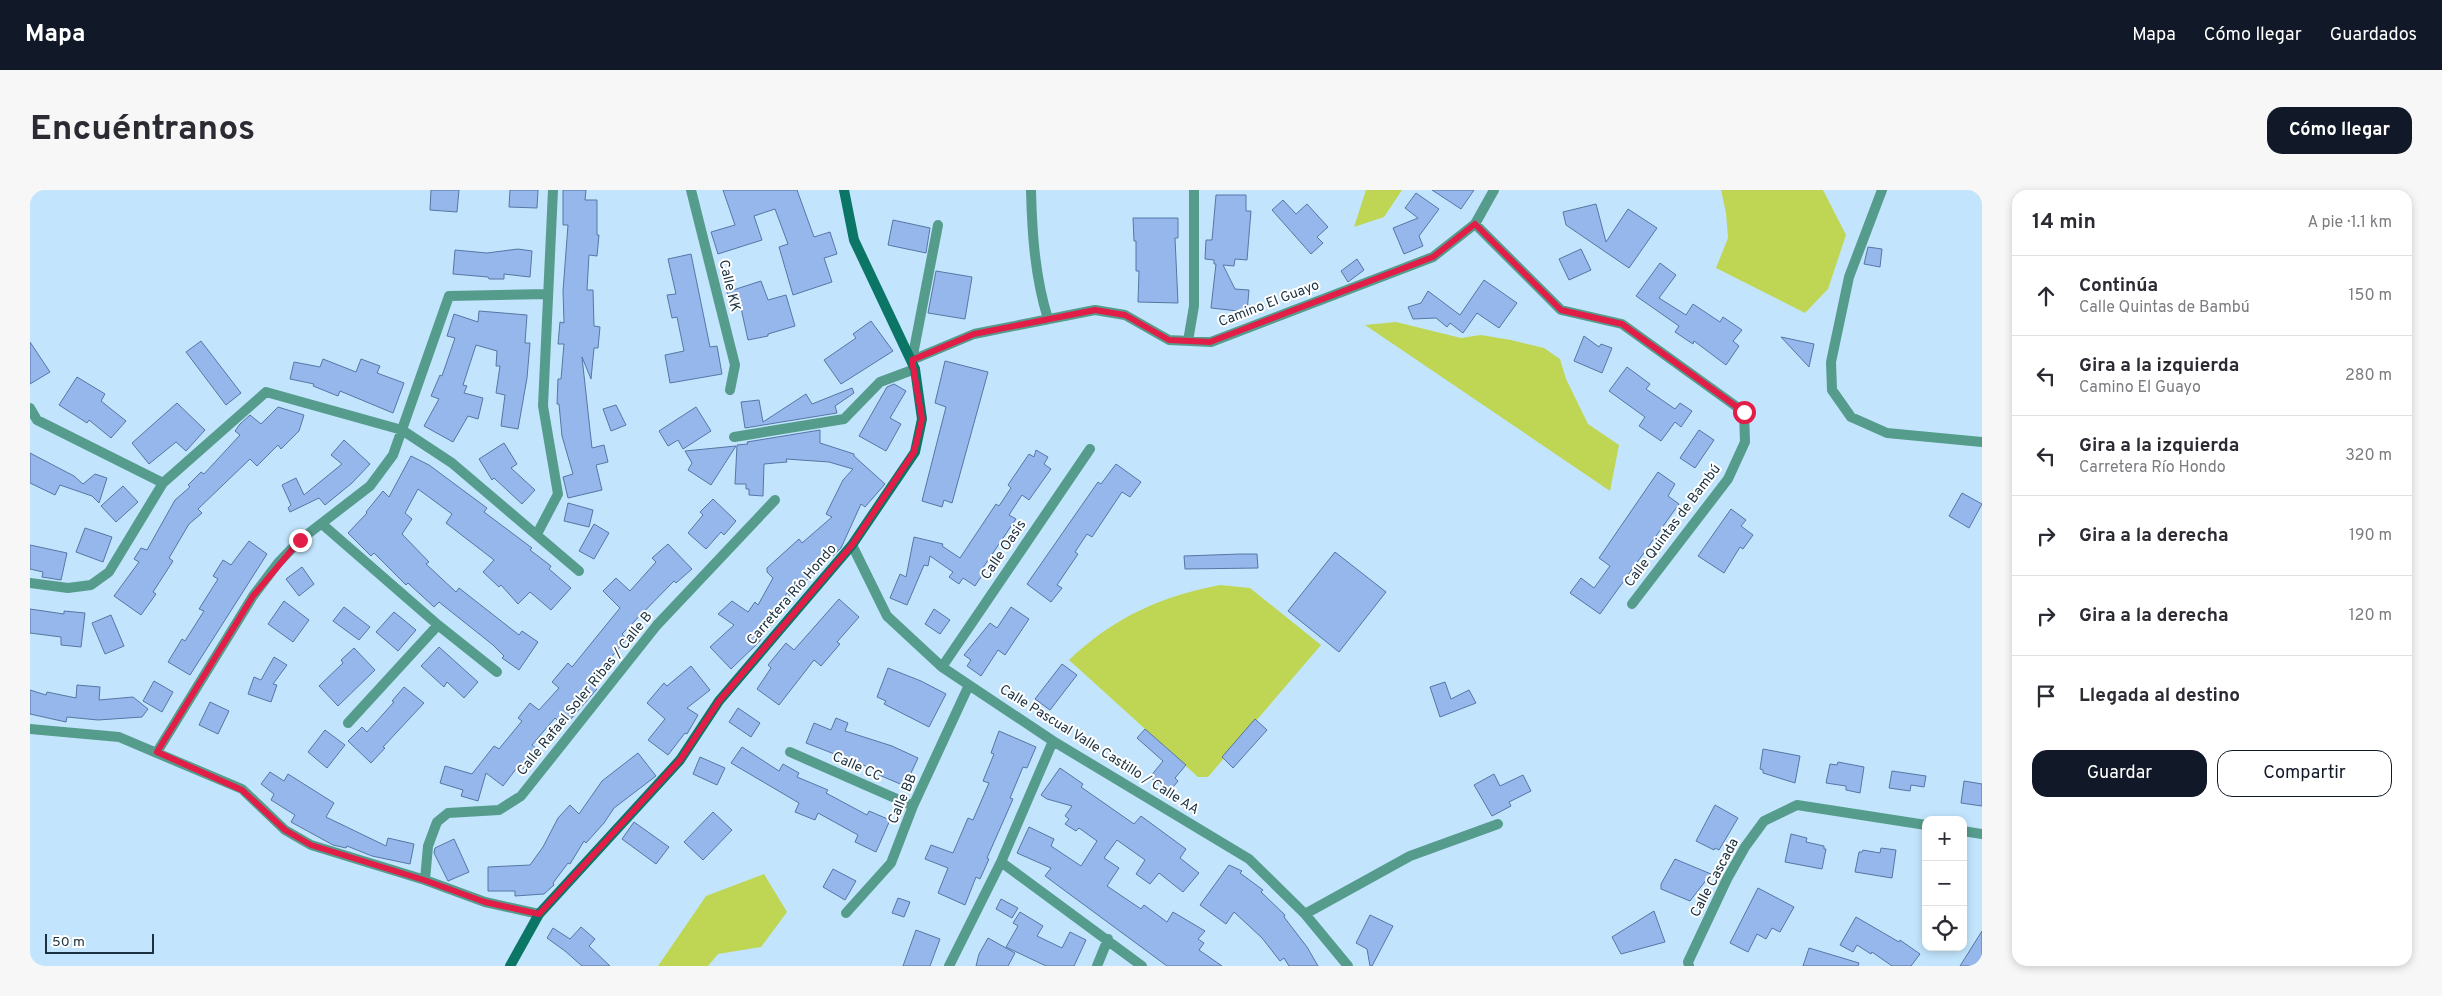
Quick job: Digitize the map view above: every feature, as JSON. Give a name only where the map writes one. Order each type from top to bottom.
[{"type":"street","points":[[537,534],[558,494],[543,406],[553,190]]},
{"type":"street","name":"Calle KK","points":[[691,190],[735,365],[730,390]]},
{"type":"street","name":"Carretera Río Hondo","points":[[510,966],[539,914],[680,760],[719,701],[852,545],[914,452],[922,419],[913,364],[854,240],[844,190]]},
{"type":"street","points":[[1031,190],[1032,226],[1038,287],[1048,320]]},
{"type":"street","points":[[1188,341],[1194,306],[1194,190]]},
{"type":"street","name":"Camino El Guayo","points":[[734,438],[844,419],[880,382],[974,334],[1095,310],[1125,315],[1169,340],[1210,342],[1433,257],[1475,224],[1494,190]]},
{"type":"street","points":[[1882,190],[1849,276],[1831,362],[1832,390],[1851,417],[1887,432],[1982,442]]},
{"type":"street","name":"Calle Quintas de Bambú","points":[[1475,224],[1561,310],[1622,324],[1744,412],[1744,442],[1728,479],[1632,604]]},
{"type":"street","points":[[913,364],[938,225]]},
{"type":"street","points":[[157,752],[253,596],[300,540],[370,486],[393,455],[449,296],[548,294]]},
{"type":"street","points":[[30,583],[68,588],[91,585],[108,572],[163,483],[266,392],[402,430],[452,463],[579,571]]},
{"type":"street","points":[[30,408],[37,420],[163,483]]},
{"type":"street","name":"Calle Oasis","points":[[942,667],[1090,449]]},
{"type":"street","name":"Calle Rafael Soler Ribas / Calle B","points":[[424,880],[428,846],[437,822],[448,813],[499,810],[522,796],[657,625],[776,500]]},
{"type":"street","points":[[322,524],[497,672]]},
{"type":"street","name":"Calle Pascual Valle Castillo / Calle AA","points":[[852,545],[887,616],[942,667],[1053,741],[1249,859],[1304,914],[1348,966]]},
{"type":"street","points":[[348,723],[438,624]]},
{"type":"street","name":"Calle BB","points":[[846,912],[891,863],[913,806],[969,685]]},
{"type":"street","points":[[30,729],[119,737],[242,790],[285,830],[311,845],[424,880],[485,902],[539,914]]},
{"type":"street","points":[[949,966],[1001,862],[1053,741]]},
{"type":"street","name":"Calle CC","points":[[790,752],[913,806]]},
{"type":"street","name":"Calle Cascada","points":[[1689,966],[1688,962],[1727,879],[1745,847],[1764,821],[1797,805],[1922,824]]},
{"type":"street","points":[[1304,914],[1410,856],[1498,824]]},
{"type":"street","points":[[1967,832],[1982,834]]},
{"type":"street","points":[[1001,862],[1108,939],[1142,966]]},
{"type":"street","points":[[1097,966],[1108,939]]},
{"type":"green space","points":[[1366,190],[1402,190],[1384,217],[1354,227]]},
{"type":"green space","points":[[1721,190],[1823,190],[1846,235],[1828,289],[1805,313],[1716,268],[1728,238],[1726,213]]},
{"type":"green space","points":[[1396,322],[1461,338],[1481,335],[1511,340],[1544,348],[1560,359],[1566,379],[1588,424],[1619,445],[1610,491],[1365,325]]},
{"type":"green space","points":[[1220,585],[1250,588],[1321,645],[1208,777],[1198,777],[1069,660],[1103,632],[1139,611],[1178,595]]},
{"type":"green space","points":[[764,874],[787,912],[761,947],[718,954],[708,966],[658,966],[706,896]]},
{"type":"building","points":[[431,190],[459,190],[457,212],[430,210]]},
{"type":"building","points":[[510,190],[538,190],[537,208],[509,207]]},
{"type":"building","points":[[563,190],[586,190],[585,200],[597,200],[597,235],[599,235],[597,256],[589,255],[587,290],[593,290],[594,326],[600,327],[598,348],[594,348],[591,379],[582,357],[592,448],[604,445],[608,462],[596,465],[602,490],[568,498],[563,477],[573,474],[562,436],[559,404],[557,404],[558,379],[561,379],[564,344],[558,344],[560,322],[564,323],[563,291],[568,225],[563,225]]},
{"type":"building","points":[[723,190],[797,190],[814,237],[830,232],[837,254],[824,258],[832,282],[793,295],[779,247],[788,244],[775,209],[754,216],[762,240],[718,254],[711,232],[735,225]]},
{"type":"building","points":[[1432,190],[1474,190],[1461,209]]},
{"type":"building","points":[[1416,193],[1439,209],[1419,236],[1423,246],[1404,254],[1393,228],[1418,218],[1405,208]]},
{"type":"building","points":[[1216,195],[1246,195],[1246,211],[1251,211],[1247,260],[1235,259],[1234,266],[1223,265],[1235,289],[1249,290],[1247,312],[1211,308],[1216,264],[1214,264],[1214,260],[1205,259],[1206,240],[1212,240]]},
{"type":"building","points":[[1283,200],[1296,214],[1307,204],[1328,227],[1317,237],[1323,243],[1311,254],[1272,210]]},
{"type":"building","points":[[1596,204],[1606,242],[1628,209],[1657,228],[1629,268],[1566,225],[1563,212]]},
{"type":"building","points":[[1133,218],[1178,218],[1178,238],[1175,238],[1178,303],[1138,302],[1139,271],[1136,271],[1136,241],[1134,241]]},
{"type":"building","points":[[893,220],[930,228],[926,253],[888,245]]},
{"type":"building","points":[[1868,247],[1882,249],[1880,267],[1864,264]]},
{"type":"building","points":[[518,249],[532,251],[530,277],[504,274],[504,279],[489,279],[488,277],[453,274],[455,250],[487,253]]},
{"type":"building","points":[[1581,249],[1591,270],[1569,280],[1559,259]]},
{"type":"building","points":[[691,254],[710,347],[717,346],[722,374],[670,383],[665,355],[684,351],[677,317],[672,318],[667,295],[676,294],[668,259]]},
{"type":"building","points":[[1357,259],[1364,270],[1348,282],[1341,271]]},
{"type":"building","points":[[1660,263],[1676,275],[1659,298],[1686,315],[1693,304],[1720,322],[1723,317],[1742,330],[1733,341],[1739,346],[1726,365],[1694,341],[1693,344],[1675,332],[1679,326],[1636,296]]},
{"type":"building","points":[[936,271],[972,277],[965,319],[928,313]]},
{"type":"building","points":[[1484,280],[1517,303],[1499,328],[1477,313],[1463,333],[1450,323],[1447,327],[1436,318],[1413,319],[1408,307],[1421,303],[1428,291],[1460,315]]},
{"type":"building","points":[[761,281],[768,300],[786,295],[795,326],[768,334],[768,336],[748,340],[741,308],[733,311],[727,292]]},
{"type":"building","points":[[479,311],[527,315],[525,343],[530,343],[527,378],[518,429],[501,426],[505,395],[496,393],[500,366],[496,366],[497,351],[476,345],[463,385],[467,386],[464,393],[483,398],[478,419],[468,416],[453,442],[424,426],[439,399],[431,396],[440,375],[442,376],[455,338],[447,336],[454,314],[478,322]]},
{"type":"building","points":[[871,321],[893,351],[841,384],[824,360],[856,338],[853,334]]},
{"type":"building","points":[[1584,336],[1599,347],[1601,344],[1612,348],[1602,373],[1574,361]]},
{"type":"building","points":[[1781,337],[1814,344],[1809,367]]},
{"type":"building","points":[[201,341],[241,393],[226,405],[186,352]]},
{"type":"building","points":[[30,342],[50,372],[30,384]]},
{"type":"building","points":[[323,359],[356,372],[361,359],[380,366],[377,373],[404,383],[393,413],[340,391],[338,396],[313,386],[314,384],[290,379],[294,362],[320,367]]},
{"type":"building","points":[[945,361],[988,372],[952,503],[944,500],[942,507],[922,501],[946,407],[935,403]]},
{"type":"building","points":[[1627,367],[1650,384],[1646,389],[1675,409],[1680,403],[1692,411],[1681,427],[1675,422],[1661,441],[1639,426],[1645,417],[1609,391]]},
{"type":"building","points":[[77,377],[105,394],[101,401],[126,421],[111,438],[89,420],[87,423],[59,405]]},
{"type":"building","points":[[894,384],[906,391],[890,418],[901,424],[886,451],[859,436],[887,387]]},
{"type":"building","points":[[852,388],[854,393],[835,406],[837,413],[745,428],[741,402],[759,400],[763,422],[806,394],[812,404]]},
{"type":"building","points":[[177,403],[205,430],[186,451],[176,442],[149,464],[132,443]]},
{"type":"building","points":[[616,405],[626,425],[611,431],[603,409]]},
{"type":"building","points":[[278,407],[304,415],[299,431],[281,449],[278,445],[257,466],[250,459],[198,509],[202,513],[189,524],[169,558],[173,561],[153,592],[156,594],[141,615],[114,596],[139,562],[134,559],[141,548],[147,550],[175,500],[190,487],[188,485],[201,472],[204,474],[240,435],[235,431],[240,424],[250,415],[261,424]]},
{"type":"building","points":[[696,407],[711,431],[683,449],[678,440],[668,446],[659,431]]},
{"type":"building","points":[[820,430],[820,443],[854,454],[885,484],[865,507],[861,504],[841,548],[790,596],[787,593],[774,615],[776,617],[759,642],[731,669],[710,647],[734,625],[718,614],[732,601],[748,612],[755,602],[758,605],[773,578],[767,572],[767,568],[799,539],[802,543],[832,517],[826,514],[843,480],[853,469],[829,462],[786,459],[787,462],[764,464],[763,496],[749,495],[749,489],[746,489],[746,484],[735,484],[737,445]]},
{"type":"building","points":[[1699,430],[1714,440],[1695,468],[1680,458]]},
{"type":"building","points":[[344,440],[370,464],[352,483],[325,505],[319,498],[290,512],[288,508],[291,505],[282,485],[296,478],[304,495],[342,464],[331,455]]},
{"type":"building","points":[[504,443],[517,464],[511,468],[535,490],[522,504],[494,478],[492,480],[479,459]]},
{"type":"building","points":[[736,446],[711,485],[688,470],[692,463],[685,451]]},
{"type":"building","points":[[1036,450],[1048,457],[1044,464],[1051,469],[1029,500],[1022,495],[1009,515],[1016,519],[980,572],[983,574],[975,586],[963,578],[959,584],[949,577],[953,572],[930,556],[928,566],[924,565],[907,605],[890,598],[900,574],[906,577],[914,537],[943,544],[942,546],[960,558],[996,504],[999,506],[1011,488],[1008,485],[1029,454],[1034,457]]},
{"type":"building","points":[[30,453],[74,476],[83,484],[95,474],[107,478],[99,503],[92,496],[60,485],[55,495],[30,483]]},
{"type":"building","points":[[411,456],[429,465],[487,508],[484,512],[532,548],[530,550],[551,566],[549,569],[571,588],[551,610],[530,592],[518,604],[501,585],[499,587],[483,572],[494,560],[446,523],[452,514],[418,489],[405,513],[412,519],[402,534],[429,562],[426,564],[456,592],[459,588],[519,635],[522,631],[538,642],[519,670],[502,658],[504,656],[493,645],[439,602],[434,607],[408,583],[406,585],[374,553],[371,556],[348,533],[367,513],[383,491],[389,497]]},
{"type":"building","points":[[1116,464],[1141,482],[1130,497],[1122,492],[1092,537],[1087,534],[1075,552],[1078,554],[1057,585],[1062,588],[1051,602],[1027,584],[1098,482],[1101,484]]},
{"type":"building","points":[[1658,472],[1675,484],[1668,496],[1679,504],[1600,614],[1570,593],[1581,578],[1594,588],[1610,566],[1599,558]]},
{"type":"building","points":[[123,486],[138,502],[116,522],[101,506]]},
{"type":"building","points":[[1962,493],[1982,504],[1969,528],[1949,516]]},
{"type":"building","points":[[713,499],[736,521],[724,535],[721,532],[706,549],[688,533],[703,515],[700,512]]},
{"type":"building","points":[[568,503],[593,510],[589,527],[564,521]]},
{"type":"building","points":[[1731,509],[1746,520],[1741,526],[1753,535],[1743,549],[1740,547],[1724,573],[1698,556]]},
{"type":"building","points":[[594,524],[609,533],[594,559],[579,551]]},
{"type":"building","points":[[85,528],[112,537],[103,562],[76,552]]},
{"type":"building","points":[[249,541],[267,554],[190,675],[168,662],[182,639],[185,641],[204,611],[199,609],[218,579],[213,576],[223,560],[231,565]]},
{"type":"building","points":[[668,544],[692,569],[676,583],[674,581],[622,634],[627,639],[608,661],[613,665],[594,687],[597,689],[564,727],[555,718],[532,745],[540,751],[525,770],[519,765],[503,786],[486,773],[478,801],[461,796],[463,790],[440,783],[445,766],[472,774],[494,746],[499,749],[522,721],[518,718],[530,703],[539,710],[559,688],[552,682],[568,663],[572,667],[620,608],[603,591],[616,578],[630,591],[656,562],[652,558]]},
{"type":"building","points":[[30,545],[67,553],[61,580],[42,577],[43,572],[30,569]]},
{"type":"building","points":[[1335,552],[1386,592],[1339,652],[1288,611]]},
{"type":"building","points":[[1257,554],[1258,568],[1185,569],[1184,556]]},
{"type":"building","points":[[302,567],[314,584],[299,596],[286,579]]},
{"type":"building","points":[[839,599],[859,617],[837,642],[840,644],[821,666],[814,660],[779,705],[757,689],[771,668],[768,665],[786,643],[794,650]]},
{"type":"building","points":[[284,601],[309,620],[293,642],[268,624]]},
{"type":"building","points":[[344,607],[370,627],[359,640],[333,621]]},
{"type":"building","points":[[1011,607],[1029,619],[1005,655],[998,650],[981,676],[967,666],[971,660],[964,655],[990,623],[997,628]]},
{"type":"building","points":[[30,609],[64,614],[64,611],[85,613],[81,647],[61,645],[61,637],[30,633]]},
{"type":"building","points":[[934,609],[950,620],[940,634],[925,624]]},
{"type":"building","points":[[394,612],[416,630],[398,651],[376,632]]},
{"type":"building","points":[[111,615],[124,646],[105,654],[92,623]]},
{"type":"building","points":[[439,647],[478,682],[464,698],[447,682],[444,687],[421,666]]},
{"type":"building","points":[[354,648],[375,670],[338,706],[319,686],[343,663],[341,660]]},
{"type":"building","points":[[274,657],[287,665],[273,684],[277,685],[271,702],[248,694],[254,677],[261,680]]},
{"type":"building","points":[[1062,664],[1077,675],[1050,710],[1035,699]]},
{"type":"building","points":[[691,666],[710,690],[687,708],[698,715],[687,734],[685,733],[668,755],[648,740],[665,719],[647,703],[664,683],[667,686]]},
{"type":"building","points":[[888,668],[921,681],[946,694],[929,727],[884,704],[886,701],[877,697]]},
{"type":"building","points":[[154,681],[173,692],[162,712],[143,701]]},
{"type":"building","points":[[1445,682],[1451,699],[1469,690],[1476,703],[1440,717],[1430,687]]},
{"type":"building","points":[[77,685],[100,687],[99,700],[133,697],[148,709],[142,717],[98,720],[67,717],[66,722],[30,714],[30,690],[46,695],[47,692],[76,698]]},
{"type":"building","points":[[404,687],[424,703],[383,747],[385,748],[371,763],[348,741],[362,727],[367,732],[394,702],[392,701]]},
{"type":"building","points":[[210,702],[229,711],[218,734],[199,725]]},
{"type":"building","points":[[738,708],[760,723],[751,737],[729,722]]},
{"type":"building","points":[[836,718],[848,723],[845,731],[892,746],[918,758],[905,786],[879,775],[881,772],[806,743],[814,723],[831,730]]},
{"type":"building","points":[[1255,719],[1267,730],[1233,768],[1222,757]]},
{"type":"building","points":[[1145,729],[1186,765],[1175,778],[1178,781],[1169,792],[1150,777],[1163,761],[1137,738]]},
{"type":"building","points":[[325,730],[345,745],[327,768],[308,752]]},
{"type":"building","points":[[999,731],[1036,747],[1027,768],[1023,767],[1010,798],[1013,799],[987,858],[989,859],[980,879],[976,877],[965,905],[938,893],[948,868],[925,859],[931,845],[953,853],[968,818],[973,820],[989,783],[983,781],[994,754],[991,753]]},
{"type":"building","points":[[742,747],[779,771],[783,764],[799,773],[797,777],[828,790],[826,793],[867,815],[869,811],[890,820],[876,852],[855,842],[858,835],[818,813],[815,820],[795,812],[799,803],[731,763]]},
{"type":"building","points":[[1763,749],[1800,756],[1795,783],[1763,773],[1763,770],[1760,769]]},
{"type":"building","points":[[638,753],[656,776],[614,808],[604,823],[586,843],[584,841],[570,864],[568,863],[553,883],[554,885],[544,894],[515,896],[515,891],[488,891],[488,867],[530,865],[543,847],[558,818],[570,805],[579,814],[602,781]]},
{"type":"building","points":[[700,757],[725,768],[717,785],[693,774]]},
{"type":"building","points":[[1838,762],[1864,767],[1860,793],[1846,790],[1846,786],[1826,783],[1830,764],[1837,765]]},
{"type":"building","points":[[1060,768],[1083,784],[1081,787],[1134,824],[1141,816],[1186,849],[1180,858],[1199,873],[1183,892],[1159,873],[1150,884],[1136,874],[1145,860],[1117,840],[1104,858],[1119,868],[1107,886],[1141,909],[1144,905],[1167,922],[1173,912],[1205,931],[1198,939],[1204,943],[1199,950],[1222,966],[1167,966],[1045,876],[1051,868],[1017,853],[1029,827],[1054,839],[1051,846],[1081,866],[1097,841],[1079,828],[1076,831],[1065,824],[1069,819],[1065,816],[1072,806],[1047,799],[1041,795]]},
{"type":"building","points":[[1892,771],[1926,776],[1924,787],[1911,785],[1910,791],[1889,788]]},
{"type":"building","points":[[270,772],[284,781],[288,774],[334,803],[326,817],[386,846],[388,838],[414,844],[410,864],[372,856],[347,846],[346,848],[333,845],[291,822],[295,815],[271,800],[274,794],[261,784]]},
{"type":"building","points":[[1494,774],[1500,786],[1523,775],[1531,791],[1509,802],[1511,806],[1492,816],[1474,785]]},
{"type":"building","points":[[1964,781],[1982,784],[1982,806],[1961,803]]},
{"type":"building","points":[[1715,805],[1738,818],[1719,850],[1715,848],[1714,850],[1696,841]]},
{"type":"building","points":[[713,812],[732,830],[703,860],[684,842]]},
{"type":"building","points":[[634,822],[669,847],[656,864],[622,839]]},
{"type":"building","points":[[1791,834],[1807,838],[1806,842],[1824,846],[1824,849],[1826,849],[1822,869],[1785,862]]},
{"type":"building","points":[[454,839],[469,872],[448,881],[434,853],[435,848]]},
{"type":"building","points":[[1881,848],[1896,850],[1892,878],[1855,872],[1859,852],[1863,850],[1880,853]]},
{"type":"building","points":[[1675,859],[1711,874],[1690,901],[1661,889],[1661,884]]},
{"type":"building","points":[[1229,865],[1242,871],[1240,873],[1263,890],[1261,892],[1285,915],[1284,917],[1307,947],[1318,966],[1289,966],[1284,958],[1280,961],[1262,938],[1234,912],[1226,924],[1200,905]]},
{"type":"building","points":[[833,869],[856,881],[845,900],[823,887]]},
{"type":"building","points":[[1758,888],[1794,907],[1780,932],[1772,928],[1766,939],[1757,934],[1748,952],[1730,943]]},
{"type":"building","points":[[898,898],[910,902],[904,917],[892,913]]},
{"type":"building","points":[[1001,899],[1018,908],[1012,918],[996,909]]},
{"type":"building","points":[[1654,911],[1665,942],[1621,954],[1612,937]]},
{"type":"building","points":[[1020,912],[1043,926],[1037,936],[1062,948],[1070,932],[1086,940],[1074,966],[1046,966],[1006,947],[1018,926],[1013,923]]},
{"type":"building","points":[[1370,915],[1393,926],[1372,966],[1370,966],[1367,949],[1356,943]]},
{"type":"building","points":[[1856,917],[1899,942],[1900,940],[1920,954],[1911,966],[1892,966],[1872,952],[1871,954],[1857,945],[1853,952],[1840,945]]},
{"type":"building","points":[[581,927],[595,939],[589,946],[610,966],[582,966],[547,938],[553,928],[570,939]]},
{"type":"building","points":[[916,930],[940,939],[930,966],[903,966]]},
{"type":"building","points":[[1982,931],[1982,966],[1960,966]]},
{"type":"building","points":[[988,938],[1015,953],[1008,966],[976,966],[979,954]]},
{"type":"building","points":[[1809,948],[1859,963],[1858,966],[1803,966]]},
{"type":"route","points":[[300,540],[278,563],[253,596],[157,752],[242,790],[285,830],[311,845],[424,880],[485,902],[539,914],[680,760],[719,701],[852,545],[914,452],[922,419],[912,360],[974,334],[1095,310],[1125,315],[1169,340],[1210,342],[1433,257],[1475,224],[1561,310],[1622,324],[1744,412]]}]
